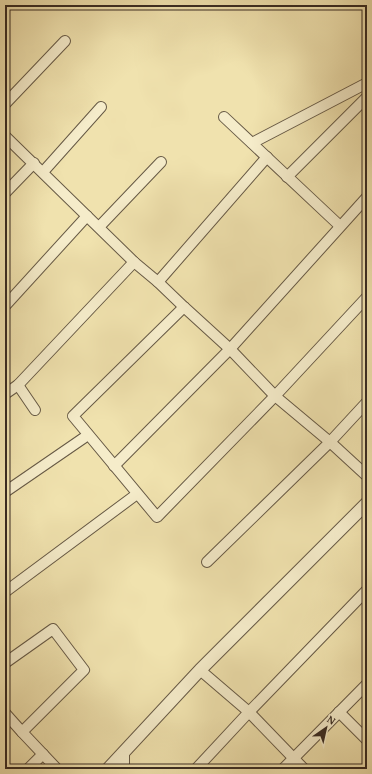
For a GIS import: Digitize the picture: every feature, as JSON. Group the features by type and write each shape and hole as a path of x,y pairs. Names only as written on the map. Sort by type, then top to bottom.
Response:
{"street":[{"path":"5,104 65,41"},
{"path":"252,143 367,83"},
{"path":"287,177 367,97"},
{"path":"43,172 101,107"},
{"path":"224,117 340,226"},
{"path":"5,136 134,262 158,282 230,349 275,396 330,442 367,476"},
{"path":"158,282 267,157"},
{"path":"99,227 161,162"},
{"path":"5,193 34,163"},
{"path":"114,466 262,315 367,197"},
{"path":"5,306 87,216"},
{"path":"5,394 18,385 134,262"},
{"path":"184,307 73,416 157,517 275,396 367,297"},
{"path":"18,385 35,410"},
{"path":"207,562 330,442 367,402"},
{"path":"5,492 88,435"},
{"path":"5,592 137,494"},
{"path":"108,769 200,670 367,503"},
{"path":"196,769 367,590"},
{"path":"5,663 53,629 84,670 22,732"},
{"path":"200,670 249,712 304,769"},
{"path":"283,769 366,686"},
{"path":"339,712 367,740"},
{"path":"5,713 57,769"},
{"path":"124,752 124,769"},
{"path":"28,769 43,754"}]}
